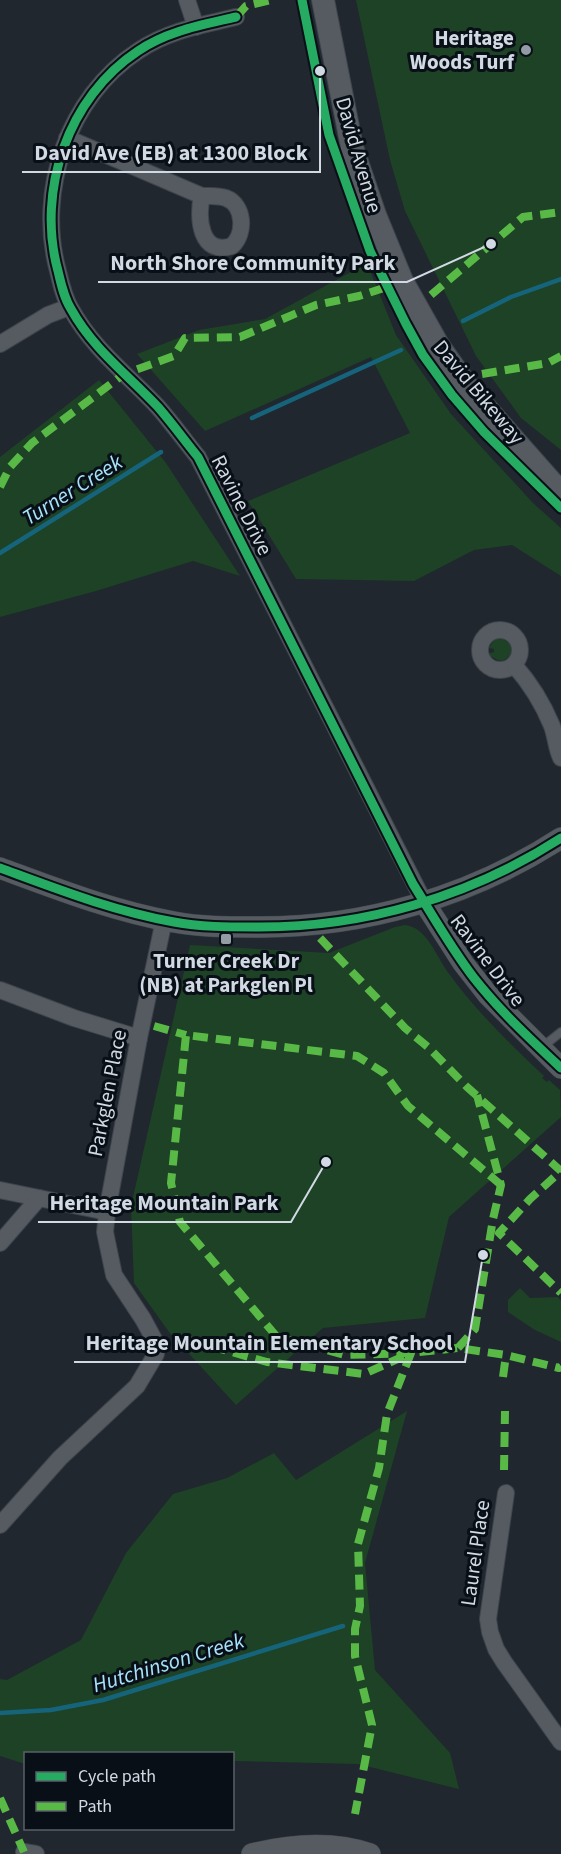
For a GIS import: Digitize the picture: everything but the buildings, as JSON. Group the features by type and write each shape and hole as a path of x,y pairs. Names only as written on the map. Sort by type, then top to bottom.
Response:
{"main road":[{"name":"David Avenue","path":"323,0 352,147 375,215 402,281 452,366 490,414 561,493"},
{"name":"David Avenue","path":"521,447 561,478"}],"street":[{"path":"187,0 196,27"},
{"name":"Ravine Drive","path":"236,16 159,38 123,62 93,93 80,112 55,173 50,222 55,260 69,307 90,338 159,408 198,457 424,902 475,979 508,1017 561,1068"},
{"path":"68,138 202,196"},
{"path":"0,344 48,315 69,307"},
{"path":"514,665 543,707 553,729 561,758"},
{"path":"0,868 78,897 164,920 230,927 308,926 363,918 456,891 498,873 561,838"},
{"name":"Parkglen Place","path":"0,1525 60,1458 137,1386 156,1354 156,1343 114,1275 105,1232 139,1038 164,920"},
{"path":"0,990 74,1018 139,1038"},
{"path":"0,1190 107,1212"},
{"path":"0,1243 39,1198"},
{"name":"Laurel Place","path":"506,1493 490,1598 488,1619 490,1632 504,1662 561,1742"},
{"path":"252,1854 273,1849 310,1846 342,1848 370,1854"}],"lane":[{"path":"540,1048 561,1032"}],"green space":[{"path":"356,0 561,0 561,450 521,418 476,356 405,211 390,160"},
{"path":"367,263 396,335 451,414 533,503 561,528 561,576 512,545 474,550 414,581 296,579 248,501 410,433 371,357 205,431 137,354 199,330 265,319"},
{"path":"99,380 166,463 240,576 193,561 0,617 0,457"},
{"path":"502,638 510,644 511,653 500,661 490,656 494,649 489,648 495,639"},
{"path":"405,925 425,936 447,971 481,1013 544,1076 542,1078 547,1082 549,1080 560,1090 561,1117 449,1217 425,1318 323,1328 236,1405 169,1332 134,1283 131,1206 190,945 329,953"},
{"path":"520,1288 530,1298 558,1297 561,1301 561,1342 535,1330 508,1312 508,1300"},
{"path":"407,1411 365,1563 375,1670 450,1753 459,1789 358,1764 234,1761 234,1752 24,1752 24,1764 0,1756 0,1679 7,1680 81,1640 126,1553 173,1494 227,1478 274,1453 296,1480"}],"waterway":[{"name":"Turner Creek","path":"463,321 511,297 561,279"},
{"name":"Turner Creek","path":"252,418 401,350"},
{"name":"Turner Creek","path":"0,553 161,452"},
{"name":"Hutchinson Creek","path":"0,1713 51,1710 103,1700 343,1626"}],"marked path":[{"path":"236,17 246,6 271,0"},
{"path":"431,295 523,217 561,212"},
{"path":"0,487 10,467 32,443 124,374 174,356 185,338 240,337 316,305 359,296 387,287"},
{"path":"482,374 548,363 561,356"},
{"path":"320,938 405,1028 561,1171 530,1199 499,1233 561,1293"},
{"path":"154,1026 186,1035"},
{"path":"501,1185 408,1106 384,1073 357,1056 186,1035 171,1183 180,1222 277,1337 345,1355 411,1353 458,1348 506,1355 559,1368 561,1366"},
{"path":"458,1348 475,1329 493,1219 501,1185 477,1095"},
{"path":"189,1340 267,1362 364,1374 411,1353 387,1414 379,1468 358,1544 360,1606 355,1629 355,1656 372,1725 355,1814"},
{"path":"503,1377 506,1355"},
{"path":"504,1470 505,1411"},
{"path":"0,1798 24,1852"}],"cycle path":[{"name":"David Bikeway","path":"302,0 329,135 370,251 406,324 423,355 452,395 484,432 561,508"},
{"path":"236,17 161,38 138,51 114,70 93,94 76,120 55,178 51,209 52,240 63,291 71,309 90,337 158,407 198,457 413,884 450,944 494,1002 561,1068"},
{"path":"0,868 107,906 174,922 224,927 295,926 336,922 414,905 490,877 561,838"}],"place":[{"name":"Heritage Woods Turf","path":"526,50"},
{"name":"David Ave (EB) at 1300 Block","path":"320,71"},
{"name":"North Shore Community Park","path":"491,244"},
{"name":"Turner Creek Dr (NB) at Parkglen Pl","path":"226,939"},
{"name":"Heritage Mountain Park","path":"326,1162"},
{"name":"Heritage Mountain Elementary School","path":"483,1255"}]}
